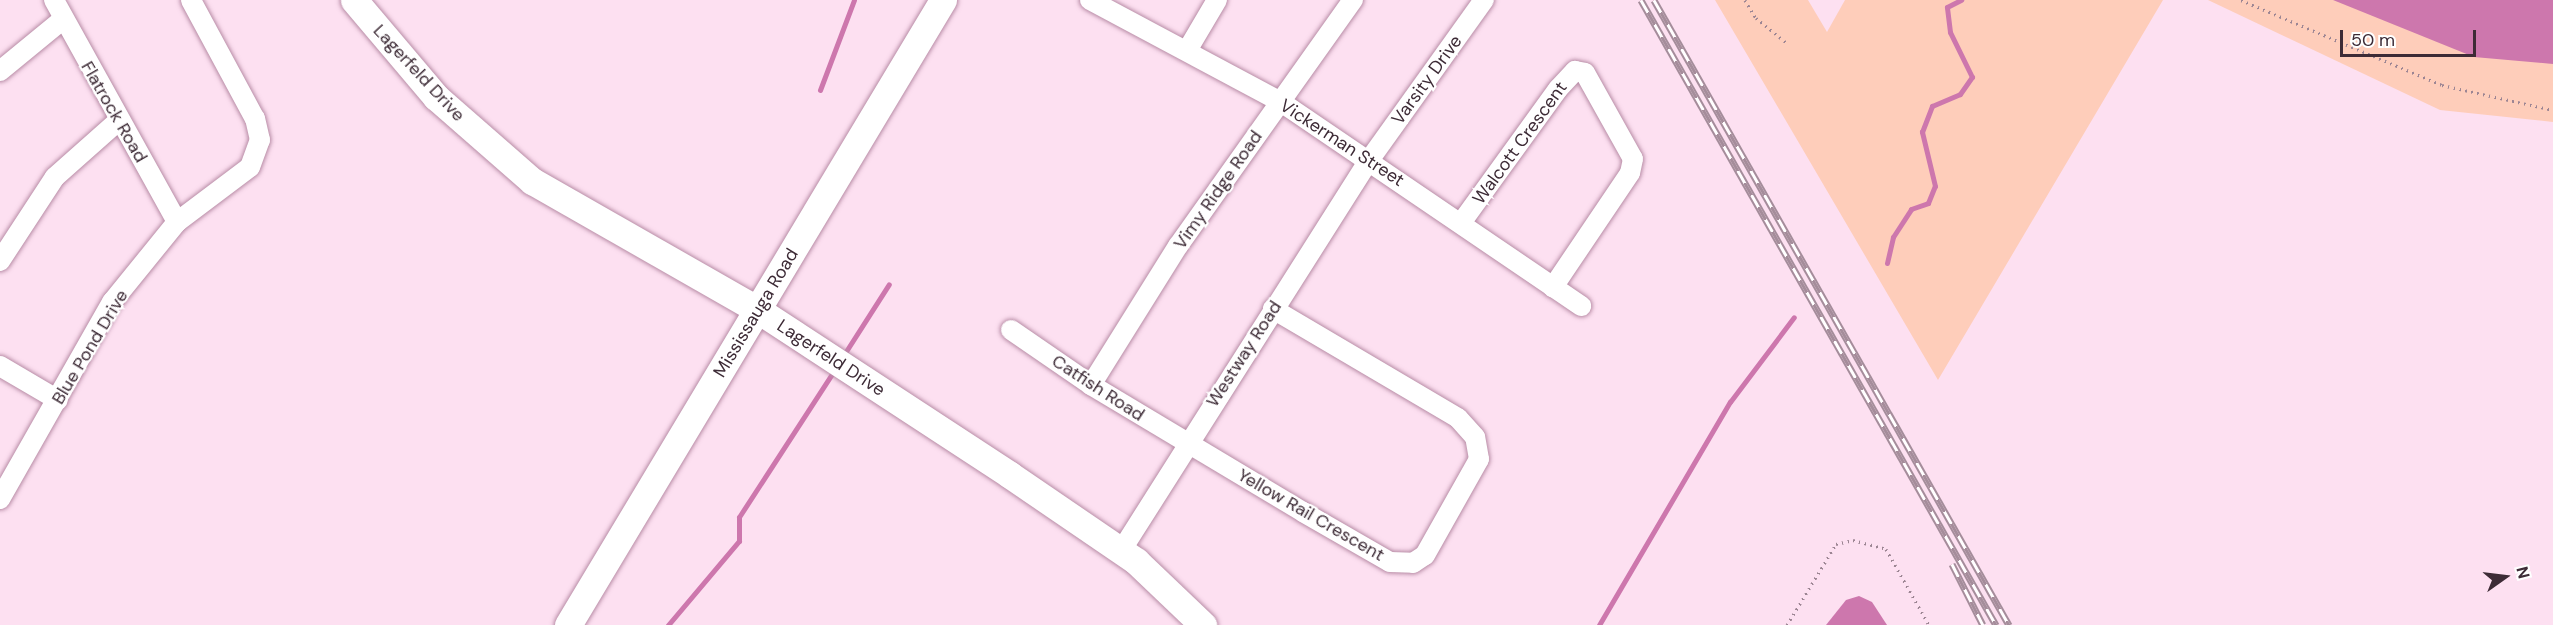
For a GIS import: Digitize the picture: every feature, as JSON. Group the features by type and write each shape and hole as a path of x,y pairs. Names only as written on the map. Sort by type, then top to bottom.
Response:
{"street":[{"name":"Flatrock Road","path":"54,0 62,20 177,222"},
{"name":"Blue Pond Drive","path":"0,499 112,302 177,222 250,167 260,140 255,119 192,0"},
{"name":"Lagerfeld Drive","path":"354,0 436,97 532,182 758,310 1121,551 1203,625"},
{"name":"Mississauga Road","path":"568,625 943,0"},
{"name":"Vickerman Street","path":"1090,0 1159,39 1188,48 1281,102 1370,159 1581,306"},
{"path":"1188,48 1217,0"},
{"name":"Vimy Ridge Road","path":"1091,385 1178,246 1353,0"},
{"name":"Varsity Drive","path":"1370,159 1484,0"},
{"path":"0,71 62,20"},
{"name":"Walcott Crescent","path":"1461,223 1558,89 1575,71 1585,74 1633,159 1630,172 1553,287"},
{"path":"0,261 55,177 118,120"},
{"name":"Westway Road","path":"1121,551 1187,443 1370,159"},
{"name":"Yellow Rail Crescent","path":"1187,443 1390,561 1404,565 1425,555 1479,459 1475,437 1458,418 1273,309"},
{"name":"Catfish Road","path":"1011,330 1091,385 1187,443"},
{"path":"0,366 58,400"}],"path":[{"path":"1745,0 1756,18 1787,43"},
{"path":"2241,0 2442,85 2553,110"},
{"path":"1787,625 1836,544 1853,540 1887,549 1929,625"}],"shaded area":[{"path":"1715,0 1808,0 1827,32 1845,0 2163,0 1938,380"},
{"path":"2208,0 2553,0 2553,122 2440,110"},
{"path":"2333,0 2553,0 2553,64 2474,57"},
{"path":"1859,596 1872,602 1887,625 1826,625 1846,600"}],"waterway":[{"path":"820,90 854,0"},
{"path":"1887,263 1893,237 1911,209 1928,203 1935,186 1922,132 1932,106 1960,94 1972,77 1950,32 1947,7 1961,0"},
{"path":"843,356 889,284"},
{"path":"1599,625 1730,402 1794,317"},
{"path":"668,625 739,541 739,517 835,369"}],"railway":[{"path":"1641,0 1996,625"},
{"path":"1654,0 2009,625"},
{"path":"1952,564 1983,625"}]}
